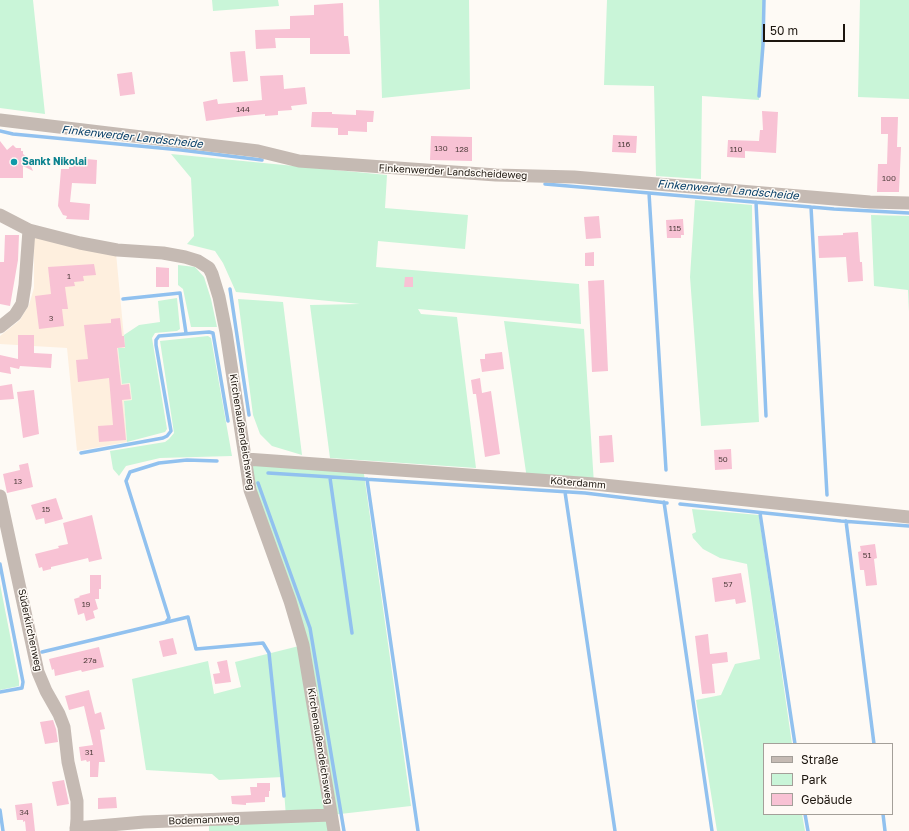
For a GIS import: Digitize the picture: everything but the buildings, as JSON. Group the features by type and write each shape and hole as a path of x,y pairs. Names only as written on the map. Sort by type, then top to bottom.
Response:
{"street":[{"name":"Finkenwerder Landscheideweg","path":"0,120 258,151 299,161 496,175 574,177 870,202 909,203"},
{"name":"Kirchenaußendeichsweg","path":"0,215 29,230 101,248 185,257 198,261 209,268 219,297 226,332 250,490 290,601 303,644 334,831"},
{"path":"0,326 15,316 22,304 29,230"},
{"name":"Köterdamm","path":"246,459 594,484 909,516"},
{"name":"Süderkirchenweg","path":"0,496 38,672 46,691 60,714 64,727 68,762 77,801 76,830"},
{"name":"Bodemannweg","path":"76,830 121,824 331,815"}],"shaded area":[{"path":"34,235 116,253 125,348 118,348 122,384 130,383 132,400 124,401 127,442 77,451 67,348 0,344 0,336 20,320 29,305 34,288"}],"green space":[{"path":"0,0 33,0 45,114 0,108"},
{"path":"212,0 278,0 279,6 213,11"},
{"path":"379,0 469,0 470,89 382,98"},
{"path":"607,0 764,0 763,45 759,100 702,96 701,179 656,176 654,86 604,85"},
{"path":"860,0 909,0 909,99 858,97"},
{"path":"171,154 387,175 385,208 468,215 465,249 378,241 376,267 579,284 581,324 418,309 421,314 457,317 476,468 330,458 310,305 360,304 236,292 223,263 215,251 187,244 194,236 191,178"},
{"path":"695,200 752,205 753,292 759,422 701,426 690,277"},
{"path":"871,215 909,216 909,312 908,290 874,286"},
{"path":"178,265 195,267 204,277 211,299 217,327 191,327 183,289 178,285"},
{"path":"177,298 180,329 177,331 155,333 152,338 167,429 165,432 127,442 124,401 132,400 130,383 122,384 118,348 125,348 124,335 139,325 160,322 158,301"},
{"path":"238,299 283,302 302,455 272,446 260,434 253,415"},
{"path":"504,321 584,329 594,484 527,479"},
{"path":"208,336 211,338 232,456 160,458 126,466 119,476 113,469 110,451 165,442 174,433 160,341"},
{"path":"246,459 363,467 411,806 331,815 334,831 209,831 209,820 286,817 283,777 219,780 212,774 146,770 132,679 208,661 214,694 241,687 235,662 303,645"},
{"path":"692,509 759,515 792,743 763,743 763,815 802,815 805,831 717,831 696,700 721,695 735,664 760,659 747,564 720,558 703,549 693,538 692,534 696,532"},
{"path":"0,584 19,686 0,690"}],"waterway":[{"path":"759,96 763,45 764,0"},
{"name":"Finkenwerder Landscheide","path":"0,131 13,134 181,150 262,160"},
{"name":"Finkenwerder Landscheide","path":"545,184 834,209 909,213"},
{"path":"649,193 666,470"},
{"path":"756,202 766,416"},
{"path":"811,207 827,495"},
{"path":"230,289 249,415"},
{"path":"123,299 180,293 186,333"},
{"path":"81,453 163,438 171,431 156,345 156,340 159,336 209,332 213,333 228,421"},
{"path":"166,622 169,618 126,481 130,472 159,463 187,460 217,461"},
{"path":"268,473 585,493 667,503"},
{"path":"330,478 352,633"},
{"path":"367,479 418,831"},
{"path":"258,483 310,628 344,831"},
{"path":"565,492 615,831"},
{"path":"664,502 712,831"},
{"path":"680,504 841,521 909,526"},
{"path":"760,513 795,743"},
{"path":"846,521 874,743"},
{"path":"0,564 23,682 22,688 0,692"},
{"path":"42,652 188,617 196,649 263,643 269,653 284,796"},
{"path":"0,810 3,831"},
{"path":"805,815 808,831"},
{"path":"883,815 885,831"}],"place":[{"name":"Sankt Nikolai","path":"14,162"}]}
